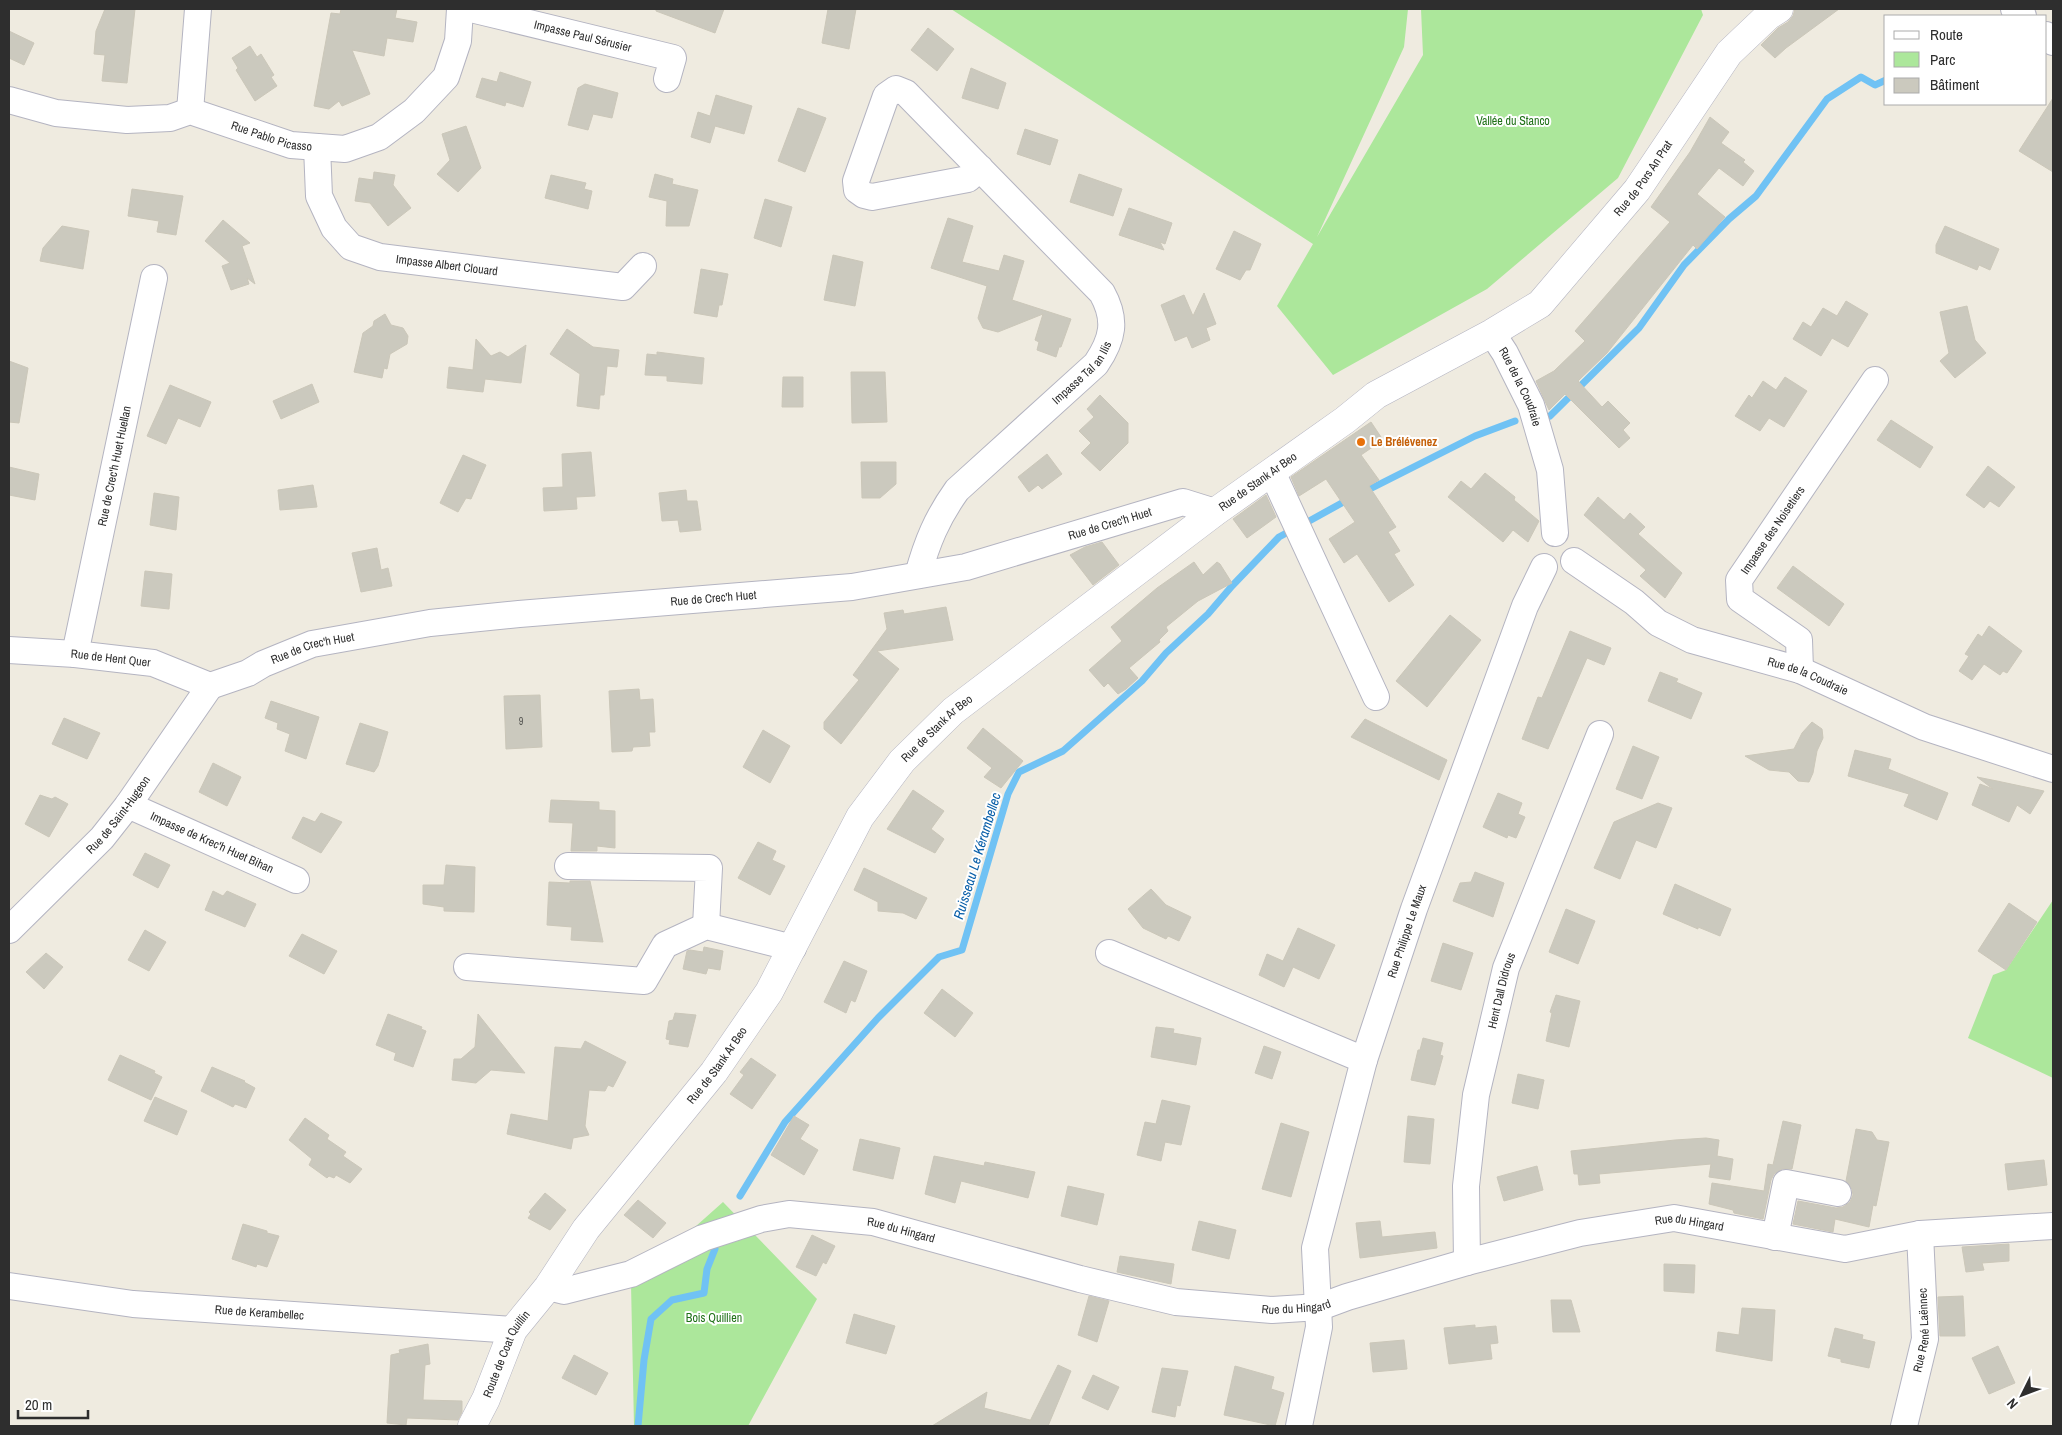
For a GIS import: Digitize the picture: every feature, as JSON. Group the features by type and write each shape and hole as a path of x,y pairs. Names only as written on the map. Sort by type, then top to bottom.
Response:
{"street":[{"path":"9,100 56,113 128,120 170,118 190,111 198,9"},
{"name":"Rue Pablo Picasso","path":"190,111 291,145 345,149 379,137 414,111 446,77 458,41 460,9"},
{"name":"Impasse Paul Sérusier","path":"471,9 673,58 667,79"},
{"name":"Rue de Pors An Prat","path":"1492,333 1540,304 1637,190 1729,53 1779,9"},
{"name":"Impasse Tal an Ilis","path":"918,575 928,540 941,512 957,490 1096,364 1105,351 1111,334 1112,321 1109,306 1102,293 980,168 906,93 896,89 886,96 856,181 857,190 864,195 872,197 968,179 980,168"},
{"name":"Impasse Albert Clouard","path":"317,147 320,196 334,228 351,247 380,257 623,287 643,266"},
{"name":"Rue de Crec'h Huet Huellan","path":"74,654 154,278"},
{"name":"Rue de Stank Ar Beo","path":"548,1287 586,1229 714,1072 769,992 860,817 902,761 953,711 1215,512 1376,396 1492,333"},
{"name":"Rue de la Coudraie","path":"1492,333 1505,353 1531,405 1550,470 1555,533"},
{"name":"Impasse des Noisetiers","path":"1800,670 1799,640 1740,599 1739,580 1875,380"},
{"path":"1272,472 1376,697"},
{"name":"Rue de Crec'h Huet","path":"210,686 248,673 263,664 312,644 430,624 529,613 852,587 966,567 1183,502 1215,512"},
{"path":"1555,533 1568,536 1575,548 1574,561 1567,569 1555,572 1544,568 1538,558 1538,547 1544,537 1555,533"},
{"name":"Rue de la Coudraie","path":"1574,561 1634,602 1658,623 1692,640 1800,670 1924,727 2053,768"},
{"name":"Rue Philippe Le Maux","path":"1299,1426 1319,1327 1320,1307 1316,1287 1315,1248 1364,1060 1417,900 1525,606 1544,568"},
{"name":"Rue de Hent Quer","path":"9,650 74,654 153,663 210,686"},
{"name":"Rue de Saint-Hugeon","path":"9,930 102,838 128,805 210,686"},
{"name":"Hent Dall Didrous","path":"1467,1262 1466,1186 1476,1095 1506,968 1600,734"},
{"name":"Impasse de Krec'h Huet Bihan","path":"128,805 296,880"},
{"path":"568,866 709,868 706,926"},
{"path":"467,967 644,982 665,945 706,926 793,948"},
{"path":"1109,952 1364,1060"},
{"path":"1775,1237 1786,1184 1838,1193"},
{"name":"Rue du Hingard","path":"548,1287 564,1291 631,1274 703,1238 761,1219 788,1214 873,1222 1176,1302 1272,1310 1320,1307 1347,1297 1467,1262 1580,1233 1674,1218 1845,1250 1920,1234 2053,1226"},
{"name":"Rue René Laënnec","path":"1904,1426 1925,1339 1920,1234"},
{"name":"Rue de Kerambellec","path":"9,1286 133,1304 513,1330"},
{"name":"Route de Coat Quillin","path":"472,1426 486,1399 513,1330 548,1287"}],"green space":[{"name":"Vallée du Stanco","path":"951,9 1408,9 1404,47 1317,237 1423,55 1421,9 1701,9 1703,15 1618,178 1487,289 1333,375 1277,306 1313,244"},
{"path":"2053,900 2053,1078 1968,1038 1993,975 2006,970"},
{"name":"Bois Quillien","path":"723,1202 817,1299 748,1426 634,1426 631,1284"}],"building":[{"path":"105,9 135,9 127,83 102,81 105,55 94,54 96,31"},
{"path":"341,9 397,9 395,18 417,22 413,42 387,38 384,56 352,50 370,94 342,106 339,101 329,109 314,106 331,13 340,14"},
{"path":"656,9 724,9 715,33 656,11"},
{"path":"828,9 856,9 849,49 822,43"},
{"path":"1795,9 1839,9 1775,58 1761,45 1778,28 1788,22 1793,16"},
{"path":"928,28 954,49 937,71 911,50"},
{"path":"9,31 34,43 24,65 9,58"},
{"path":"250,46 257,57 261,54 274,75 271,77 277,86 255,101 236,70 238,68 232,58"},
{"path":"971,68 1006,83 998,109 962,98"},
{"path":"500,72 531,82 523,107 506,102 505,106 476,97 482,78 497,82"},
{"path":"585,84 618,93 612,118 593,114 588,130 568,125 578,88"},
{"path":"716,95 752,106 744,134 715,126 710,143 691,137 698,112 710,116"},
{"path":"2053,98 2053,172 2019,151"},
{"path":"798,108 826,118 805,172 778,161"},
{"path":"1710,117 1729,132 1721,143 1745,160 1743,162 1754,171 1743,186 1719,168 1697,194 1725,217 1697,249 1693,245 1607,353 1578,381 1602,407 1608,401 1630,423 1623,430 1630,438 1619,448 1565,394 1549,410 1536,381 1554,371 1585,341 1575,331 1670,222 1651,207 1690,152"},
{"path":"466,126 481,168 458,192 437,174 450,160 442,134"},
{"path":"1025,129 1058,140 1050,165 1017,154"},
{"path":"374,172 395,175 393,185 411,208 388,226 370,203 355,201 359,178 373,180"},
{"path":"655,174 673,179 672,184 698,190 689,226 666,226 667,201 649,197"},
{"path":"1079,174 1122,189 1113,216 1070,202"},
{"path":"551,175 586,183 584,189 592,191 588,209 545,198"},
{"path":"132,189 183,196 176,235 157,232 159,221 128,216"},
{"path":"765,199 792,207 781,247 754,238"},
{"path":"1129,208 1172,223 1165,244 1160,242 1164,250 1119,235"},
{"path":"948,218 973,226 962,262 999,271 1004,255 1024,261 1012,300 1071,319 1056,357 1037,350 1039,342 1035,340 1043,314 998,332 983,328 978,318 987,286 931,268"},
{"path":"223,220 250,243 242,246 255,284 247,278 249,284 231,290 222,266 230,263 205,241"},
{"path":"62,226 89,231 83,269 40,261 43,248"},
{"path":"1945,226 1999,249 1990,270 1979,265 1977,270 1936,253 1936,245"},
{"path":"1234,231 1261,244 1250,270 1246,270 1240,280 1216,269"},
{"path":"833,255 863,262 855,306 824,300"},
{"path":"701,269 728,274 722,305 719,305 717,317 694,313"},
{"path":"1204,293 1216,324 1206,328 1210,340 1192,348 1187,336 1175,341 1161,305 1184,295 1193,316"},
{"path":"1846,301 1868,314 1848,347 1832,338 1821,356 1793,339 1803,322 1811,327 1823,308 1837,316"},
{"path":"1967,306 1975,340 1986,353 1955,378 1940,361 1949,353 1940,312"},
{"path":"385,314 391,325 403,328 408,336 407,344 390,354 387,369 384,368 382,378 354,372 363,333 373,326 374,321"},
{"path":"567,329 593,347 619,350 617,367 607,366 604,395 600,395 599,409 577,406 580,374 550,354"},
{"path":"476,339 491,356 500,352 508,357 526,345 521,383 485,379 483,392 447,388 449,367 473,370"},
{"path":"657,352 704,358 702,384 667,381 667,376 645,375 647,354 657,355"},
{"path":"9,361 28,368 19,423 9,422"},
{"path":"851,372 885,372 887,422 852,423"},
{"path":"783,377 803,377 803,407 782,407"},
{"path":"1785,377 1807,391 1784,427 1769,418 1760,431 1735,416 1749,395 1752,398 1763,381 1776,390"},
{"path":"312,384 319,402 281,419 273,401"},
{"path":"170,385 211,402 200,427 178,418 166,444 147,436"},
{"path":"1100,395 1128,423 1128,443 1100,471 1081,453 1091,443 1079,431 1094,417 1087,409"},
{"path":"1891,420 1933,447 1920,468 1877,440"},
{"path":"1371,422 1383,440 1361,455 1379,480 1369,486 1396,527 1388,532 1400,551 1394,554 1414,585 1389,602 1357,554 1344,563 1329,539 1355,522 1326,479 1299,496 1291,477"},
{"path":"591,452 595,496 576,497 577,509 544,511 543,488 563,487 562,454"},
{"path":"1047,454 1062,474 1042,489 1038,485 1029,492 1018,477"},
{"path":"463,455 486,465 471,499 466,498 458,512 440,503"},
{"path":"861,462 896,462 896,484 880,498 862,498"},
{"path":"1988,466 2015,487 1999,507 1990,501 1984,508 1966,495"},
{"path":"9,467 39,474 35,500 9,495"},
{"path":"1485,473 1515,497 1514,500 1539,521 1528,542 1513,530 1503,542 1448,497 1461,481 1471,489"},
{"path":"313,485 317,507 280,510 278,490"},
{"path":"686,490 687,501 697,501 701,530 680,532 678,520 662,521 659,493"},
{"path":"154,493 179,497 176,530 150,525"},
{"path":"1266,495 1276,517 1247,538 1233,519"},
{"path":"1598,497 1624,520 1630,513 1645,527 1638,534 1682,573 1665,598 1640,576 1646,570 1584,515"},
{"path":"1102,542 1119,565 1093,585 1070,555 1085,547"},
{"path":"377,548 381,570 388,568 392,586 361,592 352,553"},
{"path":"1194,562 1203,575 1217,562 1232,583 1198,601 1166,627 1168,631 1159,640 1160,642 1129,668 1138,678 1126,689 1118,694 1108,683 1104,687 1089,670 1122,641 1111,627 1157,588"},
{"path":"1793,566 1844,604 1829,626 1777,588"},
{"path":"145,571 172,574 169,609 141,606"},
{"path":"946,607 953,640 877,651 899,669 841,744 824,729 824,722 859,680 853,675 887,629 884,613 903,610 904,614"},
{"path":"1450,615 1481,640 1427,707 1396,681"},
{"path":"1989,626 2022,651 2007,673 2003,671 2000,675 1984,664 1972,680 1959,671 1969,656 1965,654 1978,634 1982,637"},
{"path":"1570,631 1611,648 1604,665 1587,658 1548,749 1522,739 1538,697 1542,698"},
{"path":"1660,672 1678,679 1676,682 1702,693 1691,719 1648,701"},
{"path":"639,689 640,700 653,699 655,732 649,732 650,746 633,747 632,751 612,752 609,691"},
{"path":"540,695 542,747 506,749 504,696"},
{"path":"271,701 319,717 306,759 285,751 290,734 277,729 278,723 265,718"},
{"path":"64,718 100,733 87,759 52,744"},
{"path":"1365,719 1447,760 1439,780 1351,737"},
{"path":"1812,722 1822,729 1823,738 1817,751 1813,773 1809,782 1798,781 1789,772 1769,770 1745,756 1794,749 1802,733"},
{"path":"360,723 388,732 378,766 374,772 346,764"},
{"path":"983,728 1023,761 1001,788 984,777 992,768 967,748"},
{"path":"763,730 790,746 770,783 743,767"},
{"path":"1633,746 1659,757 1642,799 1616,789"},
{"path":"1855,750 1891,759 1888,769 1948,793 1937,820 1904,806 1909,794 1848,776"},
{"path":"213,763 241,777 227,806 199,792"},
{"path":"1977,777 2044,791 2030,814 2017,805 2009,822 1972,805 1980,784 1993,789"},
{"path":"913,790 944,811 931,829 944,839 935,853 887,829"},
{"path":"1498,793 1522,803 1518,814 1525,817 1516,838 1508,835 1507,838 1483,827"},
{"path":"40,795 52,799 55,797 68,804 49,837 25,824"},
{"path":"551,800 599,802 599,810 615,811 615,848 597,846 597,851 571,851 573,823 549,822"},
{"path":"1658,803 1672,808 1656,848 1636,840 1620,879 1594,868 1614,822"},
{"path":"321,813 342,822 321,853 292,838 303,817 315,822"},
{"path":"758,842 776,851 772,860 785,866 770,895 738,878"},
{"path":"145,853 170,865 158,888 133,875"},
{"path":"446,865 475,867 474,912 444,911 444,907 423,904 423,885 444,885"},
{"path":"864,868 927,898 916,919 903,913 878,911 878,902 854,890"},
{"path":"1475,872 1504,883 1493,917 1453,901 1460,883 1471,882"},
{"path":"570,881 590,881 603,942 571,940 572,927 547,925 549,882 570,883"},
{"path":"1675,884 1731,909 1720,936 1663,914"},
{"path":"1151,889 1166,905 1191,917 1179,941 1168,936 1166,939 1143,928 1128,909"},
{"path":"213,891 223,896 227,891 256,904 245,927 205,910"},
{"path":"2009,903 2037,922 2006,970 1978,951"},
{"path":"1566,909 1595,921 1578,964 1549,952"},
{"path":"1298,928 1335,945 1319,979 1293,967 1284,987 1259,975 1267,954 1283,961"},
{"path":"145,930 166,942 149,971 128,960"},
{"path":"302,934 337,951 324,974 289,956"},
{"path":"1443,943 1473,953 1461,990 1431,981"},
{"path":"704,947 723,951 720,970 708,968 706,974 683,969 687,951 703,952"},
{"path":"46,953 63,967 44,989 26,972"},
{"path":"844,961 867,971 855,1002 851,1000 846,1013 824,1002"},
{"path":"942,989 973,1013 955,1037 924,1013"},
{"path":"1556,995 1580,1001 1569,1047 1546,1041 1552,1013 1550,1012"},
{"path":"675,1013 696,1015 688,1047 669,1044 670,1040 666,1039 669,1021 673,1020"},
{"path":"388,1014 422,1027 421,1029 426,1031 413,1067 394,1060 396,1053 376,1045"},
{"path":"478,1014 525,1073 491,1070 476,1083 452,1080 454,1059 461,1059 475,1047"},
{"path":"1156,1027 1174,1029 1173,1033 1201,1038 1196,1065 1151,1057"},
{"path":"1423,1038 1443,1043 1440,1055 1443,1056 1435,1085 1411,1080 1418,1050 1420,1050"},
{"path":"585,1041 626,1062 613,1087 608,1085 605,1091 589,1090 585,1126 589,1135 573,1138 571,1149 507,1134 511,1114 548,1121 555,1047 581,1049"},
{"path":"1264,1046 1281,1052 1272,1079 1255,1073"},
{"path":"120,1055 155,1071 154,1073 162,1077 151,1100 108,1080"},
{"path":"751,1058 776,1075 752,1109 730,1094 744,1075 740,1072"},
{"path":"212,1067 245,1081 255,1088 246,1108 235,1104 233,1107 201,1091"},
{"path":"1518,1074 1544,1080 1538,1109 1512,1103"},
{"path":"155,1097 187,1111 177,1135 144,1121"},
{"path":"1162,1100 1190,1106 1181,1145 1165,1142 1161,1161 1137,1155 1145,1122 1156,1124"},
{"path":"794,1116 809,1125 800,1139 818,1150 804,1175 771,1155"},
{"path":"1408,1116 1434,1119 1430,1164 1404,1162"},
{"path":"305,1118 329,1135 327,1139 346,1152 343,1156 362,1169 350,1183 336,1175 334,1178 329,1176 327,1178 309,1165 312,1159 289,1140"},
{"path":"1783,1121 1801,1125 1792,1169 1782,1169 1774,1174 1763,1219 1734,1213 1733,1210 1709,1204 1712,1183 1764,1191 1768,1164 1773,1165"},
{"path":"1281,1123 1309,1132 1291,1197 1262,1189"},
{"path":"1856,1129 1872,1132 1877,1140 1889,1142 1876,1206 1873,1205 1869,1227 1835,1219 1833,1232 1793,1224 1798,1201 1836,1208 1843,1207 1850,1202 1853,1195 1852,1189 1846,1181"},
{"path":"1706,1138 1719,1140 1717,1156 1733,1159 1730,1180 1709,1177 1711,1164 1599,1174 1600,1183 1579,1185 1578,1174 1574,1174 1571,1151"},
{"path":"860,1139 900,1148 893,1179 853,1170"},
{"path":"934,1156 984,1166 985,1162 1035,1172 1028,1198 961,1181 955,1203 925,1194"},
{"path":"2044,1160 2047,1185 2008,1190 2005,1164"},
{"path":"1537,1166 1543,1190 1504,1201 1497,1177"},
{"path":"1068,1186 1104,1194 1097,1225 1061,1216"},
{"path":"545,1193 566,1210 550,1230 528,1218 531,1214 529,1212"},
{"path":"638,1200 666,1223 653,1238 624,1215"},
{"path":"1199,1221 1236,1230 1229,1259 1192,1250"},
{"path":"1380,1221 1382,1237 1435,1232 1437,1248 1360,1258 1356,1223"},
{"path":"243,1224 279,1236 267,1267 257,1264 256,1267 232,1259"},
{"path":"812,1235 835,1246 826,1264 823,1262 816,1276 796,1267"},
{"path":"2009,1244 2009,1261 1982,1263 1984,1270 1966,1272 1962,1247"},
{"path":"1120,1256 1174,1264 1171,1284 1117,1272"},
{"path":"1664,1264 1695,1265 1694,1293 1664,1291"},
{"path":"1089,1296 1109,1301 1097,1342 1078,1335"},
{"path":"1963,1296 1965,1336 1940,1336 1938,1297"},
{"path":"1551,1300 1571,1300 1580,1332 1553,1332"},
{"path":"1742,1308 1775,1310 1772,1361 1716,1351 1718,1332 1739,1335"},
{"path":"854,1314 895,1326 886,1354 846,1343"},
{"path":"1475,1325 1475,1328 1496,1326 1498,1343 1490,1344 1492,1359 1449,1364 1444,1328"},
{"path":"1835,1328 1863,1335 1862,1339 1875,1342 1869,1368 1841,1362 1841,1359 1828,1356"},
{"path":"1404,1340 1407,1369 1373,1372 1370,1343"},
{"path":"428,1344 430,1364 425,1365 423,1400 462,1401 462,1412 458,1420 407,1418 406,1425 387,1423 391,1355 400,1353 399,1350"},
{"path":"1998,1346 2015,1383 1989,1394 1972,1358"},
{"path":"574,1355 608,1373 596,1395 562,1378"},
{"path":"1058,1365 1071,1371 1048,1426 932,1426 987,1392 984,1408 1030,1421"},
{"path":"1235,1366 1274,1377 1271,1389 1284,1393 1275,1426 1224,1415"},
{"path":"1162,1368 1188,1371 1180,1406 1177,1405 1175,1417 1152,1412"},
{"path":"1093,1375 1119,1387 1108,1410 1082,1398"}],"waterway":[{"name":"Ruisseau Le Kérambellec","path":"1550,416 1639,328 1684,265 1729,219 1756,196 1827,99 1861,77 1875,85 1884,81"},
{"name":"Ruisseau Le Kérambellec","path":"1364,492 1475,436 1515,421"},
{"name":"Ruisseau Le Kérambellec","path":"1302,525 1349,499"},
{"name":"Ruisseau Le Kérambellec","path":"740,1196 785,1122 878,1018 939,957 962,950 1008,794 1019,772 1063,751 1142,681 1166,653 1208,614 1279,537 1292,530"},
{"name":"Ruisseau Le Kérambellec","path":"638,1426 644,1360 651,1319 672,1300 704,1293 707,1269 715,1249"}],"place":[{"name":"Le Brélévenez","path":"1361,442"}]}
